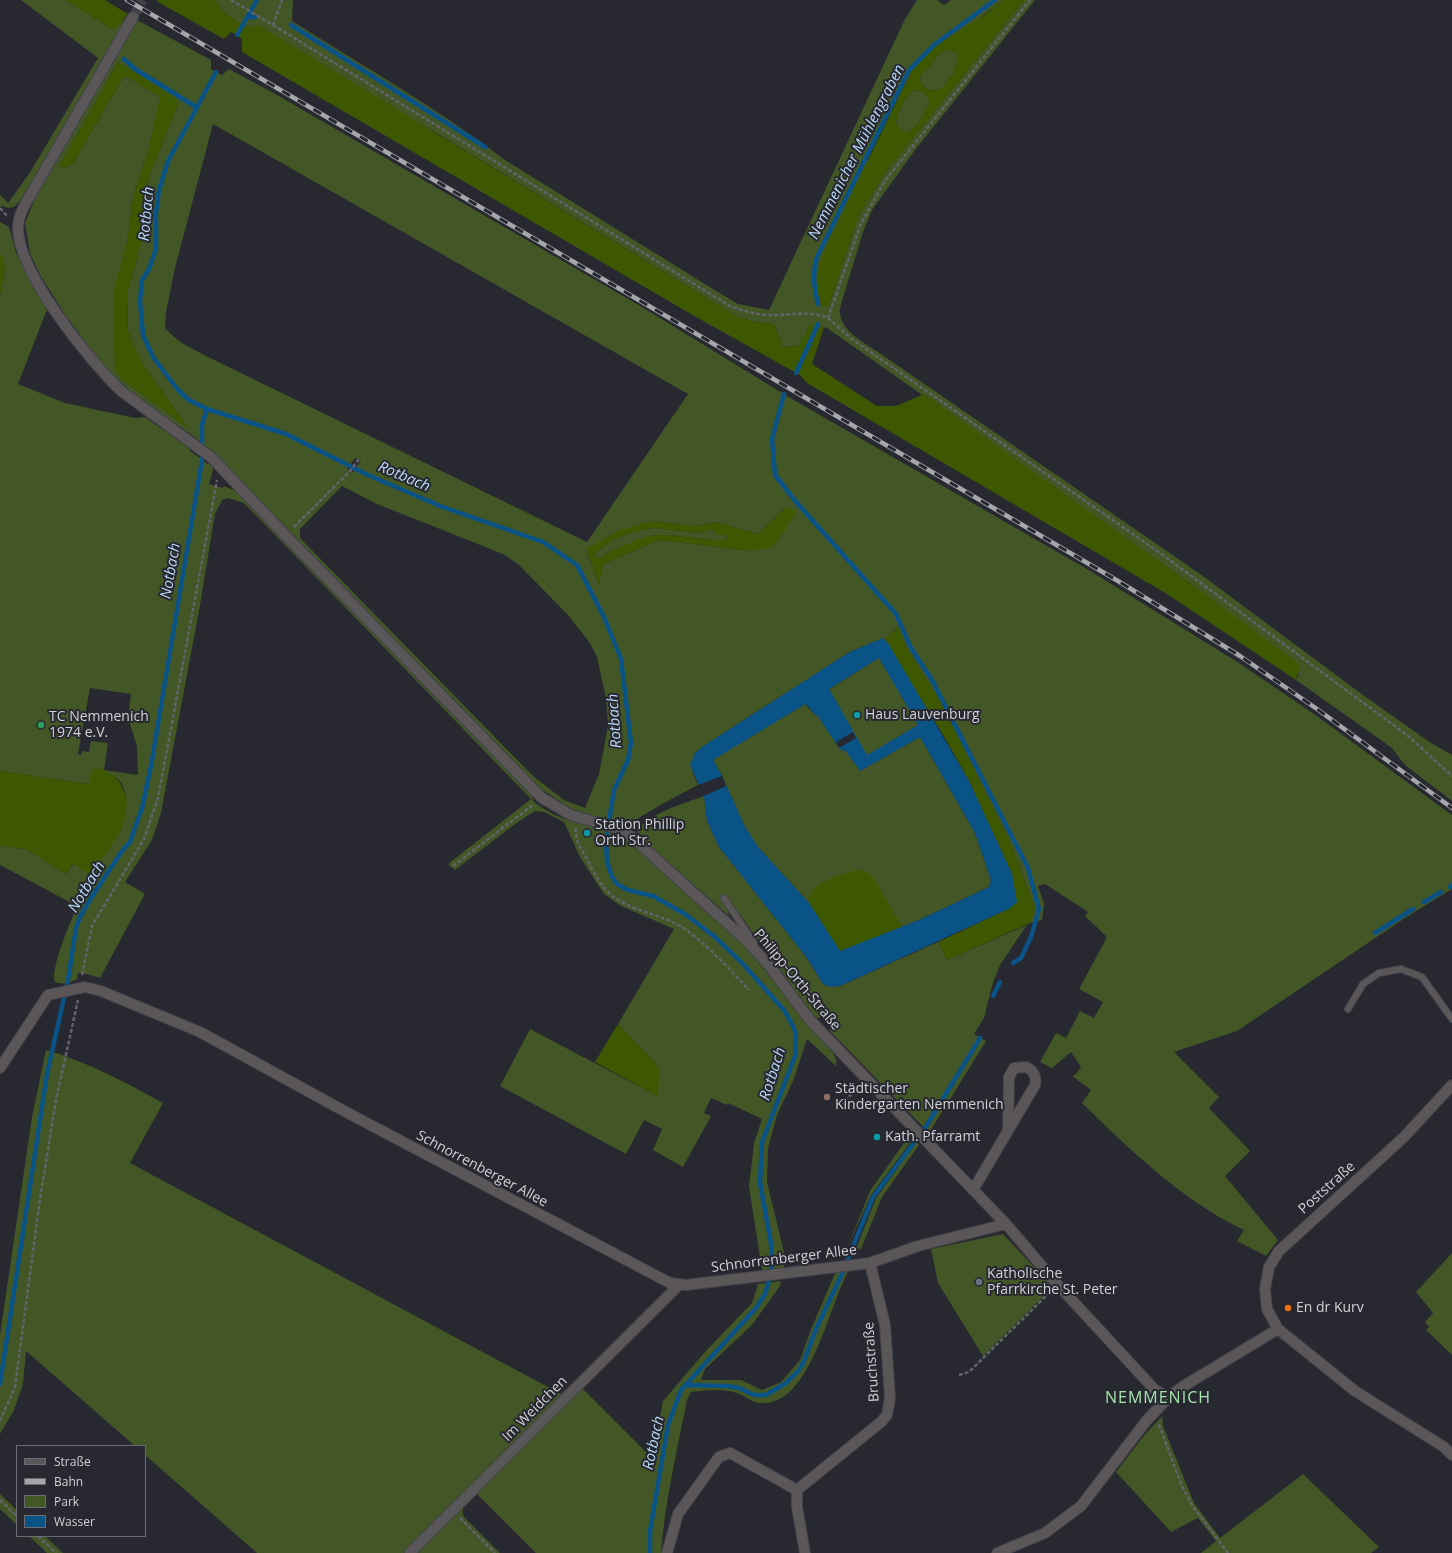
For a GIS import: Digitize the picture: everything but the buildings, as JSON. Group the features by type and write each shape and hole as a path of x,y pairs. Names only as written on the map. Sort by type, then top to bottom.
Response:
{"street":[{"path":"133,17 34,189 20,217 18,233 21,249 34,278 52,306 96,364 121,390 208,455 221,469"},
{"name":"Philipp-Orth-Straße","path":"221,469 542,798 561,811 580,818 618,828 627,833 752,945 810,1020 1006,1224 1058,1285 1150,1386 1169,1397"},
{"name":"Schnorrenberger Allee","path":"0,1068 45,998 59,992 71,990 89,988 102,991 200,1032 661,1280 679,1285 760,1277 851,1264 870,1263 918,1246 1006,1224"},
{"path":"973,1190 1008,1130 1035,1082 1034,1073 1026,1067 1014,1068 1009,1077 1008,1130"},
{"name":"Poststraße","path":"1278,1329 1269,1315 1264,1296 1267,1274 1276,1255 1404,1137 1452,1085"},
{"name":"Bruchstraße","path":"797,1490 881,1422 888,1410 890,1398 885,1325 870,1263"},
{"name":"Im Weidchen","path":"410,1553 679,1285"},
{"path":"997,1553 1045,1533 1081,1506 1147,1420 1169,1397 1182,1387 1278,1329 1355,1391 1444,1447 1452,1455"},
{"path":"666,1553 678,1514 719,1457 730,1454 797,1490 797,1507 805,1553"}],"lane":[{"path":"724,898 771,968"},
{"path":"1348,1009 1363,984 1379,973 1401,969 1422,977 1452,1019"}],"path":[{"path":"231,0 730,306 752,313 766,315 814,314 828,318 859,344 1156,550 1407,735 1452,776"},
{"path":"273,25 282,0"},
{"path":"828,318 860,226 884,182 1030,0"},
{"path":"0,208 2,211 0,214"},
{"path":"286,536 350,471 359,459"},
{"path":"82,973 92,926 144,840 158,798 215,486 221,469"},
{"path":"453,866 542,798"},
{"path":"580,818 576,832 578,843 597,878 608,892 624,903 684,928 700,941 749,990"},
{"path":"0,1421 15,1387 40,1199 56,1100 76,1011"},
{"path":"837,1110 858,1087"},
{"path":"959,1375 968,1372 986,1356 1058,1285"},
{"path":"1147,1420 1160,1427 1181,1484 1192,1505 1228,1553"},
{"path":"0,1500 16,1515"},
{"path":"453,1510 495,1553"},
{"path":"39,1537 56,1553"}],"green space":[{"path":"21,0 65,0 114,30 117,25 129,15 20,201 15,206 8,208 3,206 0,207 0,195 8,203 29,174 98,58"},
{"path":"65,0 105,0 128,14 114,30"},
{"path":"157,0 213,0 218,4 223,12 247,28 258,25 738,317 756,322 774,324 783,347 798,346 806,333 808,325 824,327 812,364 877,406 896,406 924,394 1194,586 1300,665 1296,680 1167,594 807,383 800,375 696,317 242,52 242,39 231,32 224,39 158,2"},
{"path":"213,0 293,0 292,21 427,105 505,160 738,304 769,310 905,19 917,0 937,0 944,5 951,0 1003,0 911,72 869,155 829,305 858,217 884,174 1024,0 1035,0 915,150 872,210 863,232 841,306 840,312 845,326 863,342 1203,576 1363,695 1428,741 1452,755 1452,801 1405,765 1392,748 1296,680 1299,674 1194,586 827,328 808,325 806,333 798,346 783,347 774,324 756,322 738,317 435,132 247,28 223,12 218,4"},
{"path":"1003,0 1024,0 884,174 858,217 829,305 822,306 818,291 817,278 824,250 911,72 935,46 986,14","holes":["949,50 958,54 955,69 941,89 931,91 921,84 920,77 940,53","914,90 924,93 930,102 918,124 908,132 903,132 896,123 897,118 904,101"]},
{"path":"137,20 211,60 211,69 222,75 229,69 277,95 642,307 787,396 1092,572 1239,663 1314,714 1452,815 1452,889 1408,916 1237,1031 1174,1052 1219,1097 1209,1108 1250,1151 1225,1176 1278,1240 1266,1256 1237,1241 1244,1230 1200,1205 1158,1173 1119,1139 1082,1103 1091,1090 1072,1076 1075,1075 1081,1067 1071,1052 1052,1068 1040,1062 1056,1033 1066,1038 1080,1011 1094,1018 1103,1002 1079,989 1106,939 1106,936 1085,916 1088,912 1045,884 1038,886 1044,904 1042,920 1030,923 1035,908 1010,842 943,706 907,649 898,627 884,640 883,638 848,653 705,745 695,753 693,773 698,785 629,824 622,825 572,809 541,789 272,516 217,455 189,433 141,401 105,368 66,316 40,275 30,253 25,223 37,193","holes":["118,62 178,104 149,177 143,236 127,295 128,332 143,364 188,428 122,380 127,243 133,197 148,151 161,97 127,77 123,78 73,163 66,168 59,166","213,124 688,394 587,542 204,355 183,343 165,328 166,312 175,268","355,458 361,460 353,472 347,469","342,486 377,504 503,554 518,564 568,615 590,643 597,657 606,699 608,726 599,774 585,808 564,800 533,776 300,538 300,529","786,507 751,551 660,540 603,564 599,585 586,550 651,521 694,526 717,522 758,534"]},
{"path":"949,50 958,54 955,69 941,89 931,91 921,84 920,77 940,53"},
{"path":"118,62 175,97 178,104 149,177 143,236 127,295 128,332 143,364 189,429 122,380 115,370 113,309 114,289 127,243 133,197 148,151 160,97 127,77 123,78 73,163 66,168 59,166"},
{"path":"914,90 924,93 930,102 918,124 908,132 903,132 896,123 897,118 904,101"},
{"path":"0,222 9,227 16,253 48,310 18,384 65,403 135,418 145,417 189,448 190,451 208,464 212,465 213,470 209,484 223,488 224,486 236,491 532,795 533,801 557,816 609,831 629,841 742,942 833,1053 836,1059 836,1066 807,1039 793,1081 777,1115 768,1148 767,1182 786,1261 783,1268 762,1270 749,1186 754,1143 762,1119 728,1103 727,1105 711,1098 704,1113 711,1116 683,1167 653,1150 662,1129 644,1120 626,1154 500,1086 530,1029 657,1096 656,1064 618,1024 674,929 621,906 604,894 580,857 564,822 544,812 535,811 515,824 455,870 448,864 531,799 244,503 228,498 222,500 215,514 199,611 161,813 152,840 125,882 145,894 100,978 78,973 77,979 72,982 55,982 55,966 77,906 0,865 0,846 26,849 66,874 126,797 120,781 110,773 98,769 94,769 89,784 0,771 0,294 5,268 3,257 0,253","holes":["90,688 131,694 128,718 137,746 138,775 104,770 108,743 91,741 89,752 82,751 81,755 78,754"]},
{"path":"0,253 3,257 5,268 0,294"},
{"path":"786,507 797,512 773,547 751,551 660,540 603,564 599,585 586,549 620,530 651,521 694,526 717,522 758,534","holes":["655,528 698,533 711,529 714,531 715,535 725,535 727,537 726,540 709,540 657,535 639,539 609,552 603,557 596,558 595,555 615,539 638,531"]},
{"path":"655,528 698,533 711,529 720,535 725,535 727,537 726,540 717,540 657,535 639,540 609,552 603,557 596,558 595,555 601,549 615,539 630,533"},
{"path":"898,627 907,649 943,706 1010,842 1035,908 1030,923 947,960 938,942 1010,908 1012,874 969,781 945,738 884,640"},
{"path":"879,658 919,725 866,756 829,689"},
{"path":"805,704 816,716 817,715 842,751 845,750 860,771 920,737 975,833 991,880 989,887 919,920 840,951 809,903 758,847 745,827 722,776 712,760"},
{"path":"98,768 107,771 120,783 124,790 127,807 126,816 120,831 113,844 91,875 73,864 66,874 26,849 0,846 0,771 89,784 91,772"},
{"path":"704,796 707,821 719,847 807,958 823,984 830,987 840,986 938,942 947,960 1027,925 1000,965 993,982 984,1018 974,1034 986,1041 929,1133 829,1030 833,1027 823,1016 816,1019 726,896 721,898 728,910 729,916 638,836 637,830 659,813"},
{"path":"856,870 866,871 874,879 902,927 840,951 809,903 810,896 819,884 826,880"},
{"path":"618,1024 656,1064 660,1073 657,1096 595,1062"},
{"path":"46,1050 77,1060 120,1080 163,1103 130,1163 561,1394 575,1381 652,1458 663,1401 704,1353 752,1303 758,1284 781,1281 780,1286 752,1325 705,1369 701,1380 741,1380 762,1390 781,1382 800,1360 812,1327 836,1271 849,1270 826,1328 806,1371 793,1388 779,1399 758,1403 734,1392 722,1390 691,1392 687,1400 672,1476 665,1514 661,1553 536,1553 477,1494 464,1506 464,1517 500,1553 257,1553 146,1456 146,1445 134,1445 26,1351 23,1384 14,1410 0,1434 0,1335 32,1117"},
{"path":"909,1136 913,1139 871,1195 846,1251 870,1191"},
{"path":"916,1142 919,1145 882,1197 861,1249 856,1249 876,1198"},
{"path":"1003,1234 1053,1287 983,1356 938,1283 931,1249"},
{"path":"1452,1253 1452,1355 1426,1330 1429,1327 1425,1322 1433,1313 1416,1292"},
{"path":"1162,1416 1163,1426 1194,1503 1220,1538 1303,1474 1379,1547 1371,1553 1201,1553 1216,1541 1198,1518 1171,1532 1116,1472 1142,1438"},
{"path":"0,1494 16,1509 16,1524 0,1509"},
{"path":"30,1537 46,1537 63,1553 47,1553"}],"water":[{"path":"883,638 888,643 969,781 1012,874 1017,902 1010,908 840,986 830,987 823,984 807,958 719,847 707,821 704,796 690,765 695,753 705,745 848,653","holes":["879,658 918,725 867,755 829,689","805,704 816,716 817,715 839,748 842,751 845,750 860,771 920,737 975,833 991,880 989,887 919,920 840,951 809,903 758,847 745,827 722,776 713,760"]}],"pier":[{"path":"853,732 856,738 839,748 836,742"},
{"path":"722,776 726,786 704,796 698,785"}],"waterway":[{"name":"Rotbach","path":"237,35 257,0"},
{"name":"Nemmenicher Mühlengraben","path":"818,304 814,280 814,269 817,257 909,70 934,45 995,0"},
{"name":"Rotbach","path":"247,17 255,17"},
{"path":"291,25 485,147"},
{"path":"124,59 135,69 196,107"},
{"name":"Rotbach","path":"216,72 168,161 159,190 156,213 156,249 149,269 142,280 140,301 143,335 153,357 178,390 189,400 207,409 286,434 368,475 440,506 543,542 577,565 604,617 621,659 631,743 628,760 614,790 606,840 607,862 612,877 617,884 628,890 653,896 685,914 715,937 742,963 784,1010 796,1034 795,1056 762,1142 760,1183 771,1243 772,1270 765,1294 756,1308 681,1390 668,1425 650,1531 650,1553"},
{"path":"796,373 818,324"},
{"path":"784,394 772,439 775,475 797,503 896,614 911,648 932,680 1028,868 1039,909 1031,937 1021,958 1013,963"},
{"name":"Notbach","path":"0,1384 47,1074 68,980 76,928 80,917 91,898 122,851 130,842 142,808 151,766 202,460 202,425 207,409"},
{"path":"1424,902 1441,892"},
{"path":"1375,933 1413,909"},
{"path":"993,996 1000,982"},
{"path":"685,1385 727,1386 739,1388 754,1395 766,1395 786,1383 799,1370 816,1329 841,1276 873,1197 925,1128 980,1038"}],"tunnel":[{"path":"133,17 143,0"}],"railway":[{"path":"127,0 1118,581 1240,656 1317,709 1452,808"}],"place":[{"name":"Haus Lauvenburg","path":"857,715"},
{"name":"TC Nemmenich 1974 e.V.","path":"41,725"},
{"name":"Station Phillip Orth Str.","path":"587,833"},
{"name":"Städtischer Kindergarten Nemmenich","path":"827,1097"},
{"name":"Kath. Pfarramt","path":"877,1137"},
{"name":"Katholische Pfarrkirche St. Peter","path":"979,1282"},
{"name":"En dr Kurv","path":"1288,1308"}],"district":[{"name":"NEMMENICH","path":"1158,1398"}]}
